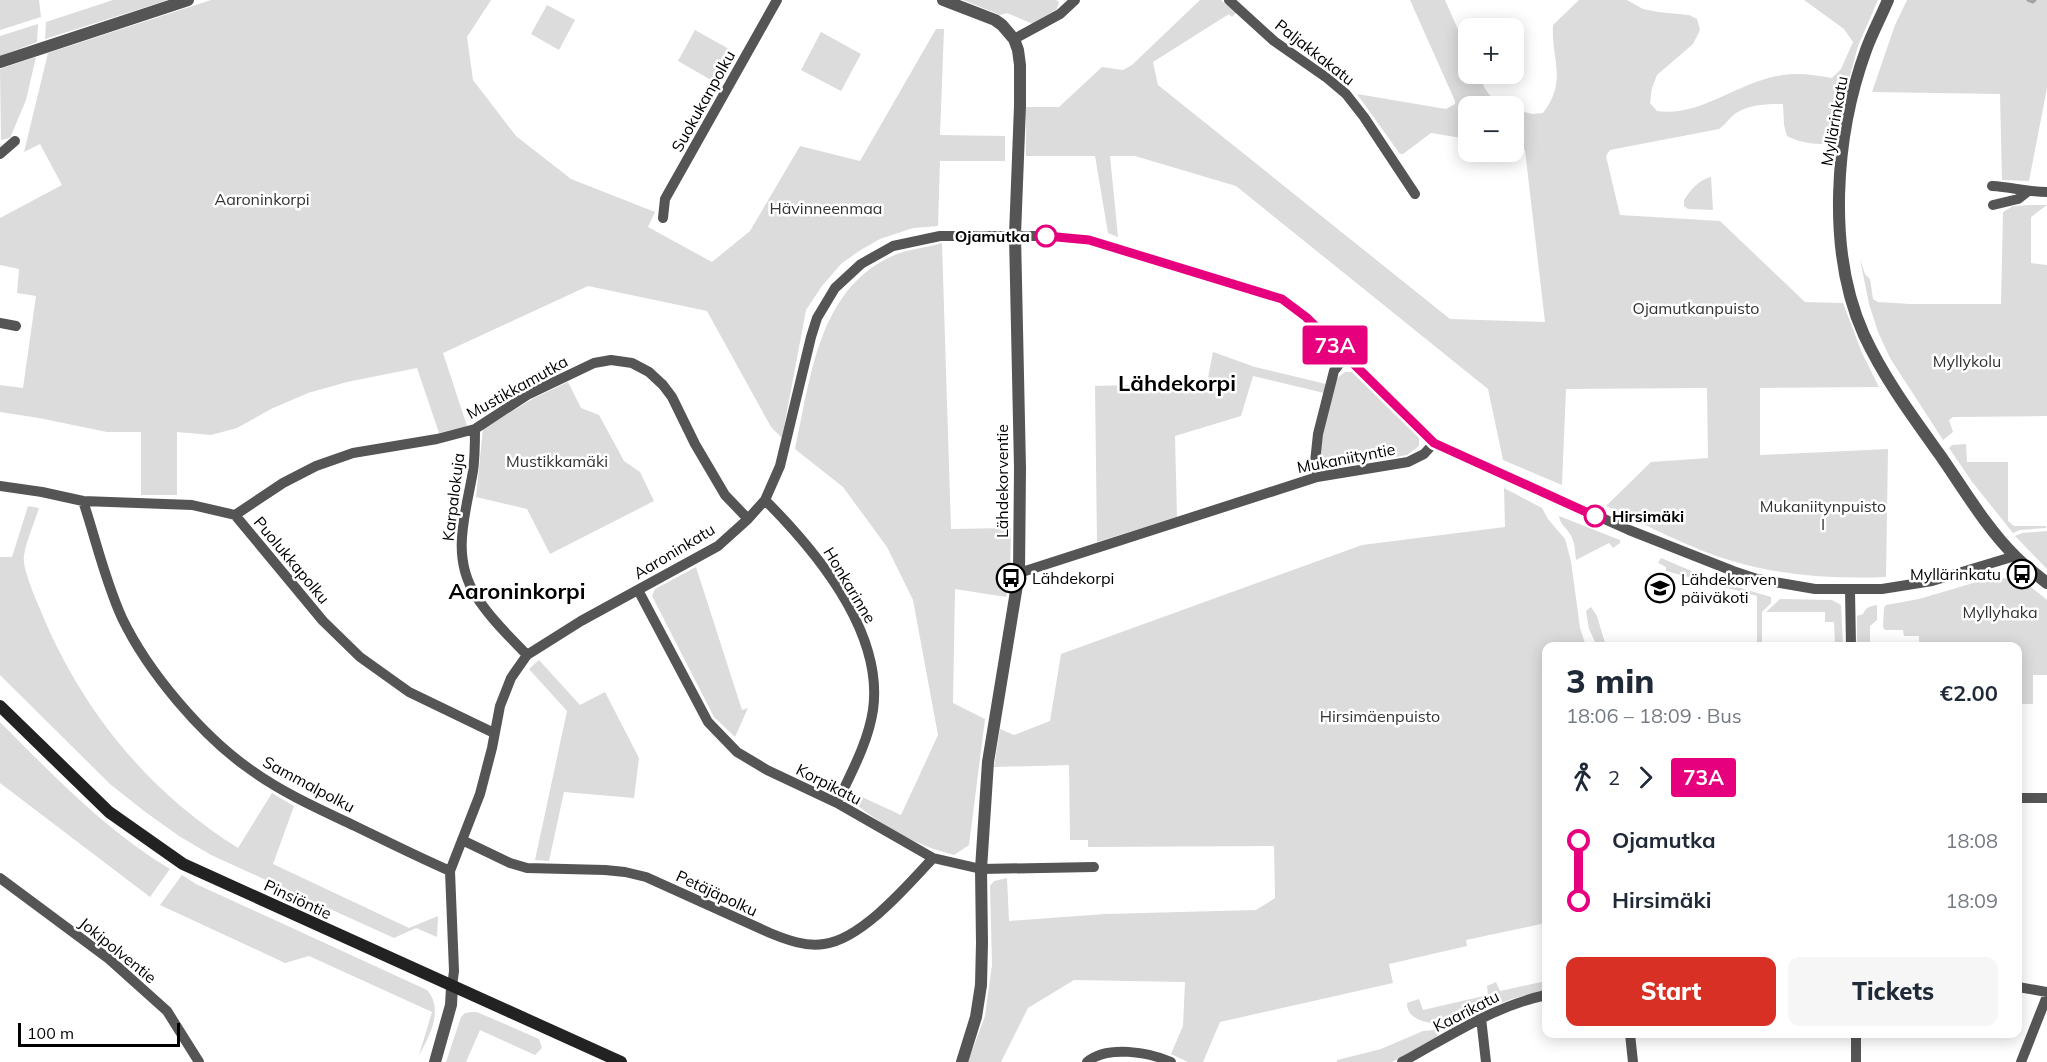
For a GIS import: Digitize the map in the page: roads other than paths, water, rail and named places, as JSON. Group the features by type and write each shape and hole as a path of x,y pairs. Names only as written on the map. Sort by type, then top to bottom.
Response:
{"main road":[{"name":"Pinsiöntie","path":"0,706 109,812 183,864 621,1062"}],"street":[{"path":"0,62 188,0"},
{"name":"Suokukanpolku","path":"663,218 665,199 777,0"},
{"path":"944,0 995,20 1014,39 1059,14 1075,0"},
{"name":"Paljakkakatu","path":"1229,0 1275,41 1346,94 1364,117 1414,194"},
{"name":"Myllärinkatu","path":"1888,0 1866,48 1844,138 1839,212 1845,267 1852,301 1864,335 1888,381 1992,528 2015,556 2047,583"},
{"name":"Lähdekorventie","path":"962,1062 976,1017 981,985 981,869 988,762 1019,573 1020,468 1015,235 1020,65 1014,39"},
{"path":"0,154 15,141"},
{"path":"1992,186 2027,192 2047,192"},
{"path":"1993,205 2018,199 2027,192"},
{"path":"1015,235 1061,236 1089,240 1282,299 1306,317 1434,443 1599,518 1697,559 1757,579 1815,588 1882,589 1924,583 2015,556"},
{"name":"Aaroninkatu","path":"452,987 454,971 450,871 480,794 500,706 511,678 527,655 581,621 718,546 765,500 780,466 817,318 830,295 845,277 875,255 893,246 916,240 939,236 1015,235"},
{"path":"0,323 16,326"},
{"path":"1317,477 1315,462 1318,434 1334,371 1346,355"},
{"name":"Mustikkamutka","path":"235,515 284,483 316,466 353,453 437,439 475,429 527,395 594,363 611,360 632,363 649,372 663,385 672,397 695,444 725,495 748,519"},
{"name":"Karpalokuja","path":"475,429 474,468 461,536 462,566 475,594 499,626 527,655"},
{"name":"Mukaniityntie","path":"1019,573 1317,477 1408,462 1425,454 1434,443"},
{"name":"Puolukkapolku","path":"0,486 83,501 192,505 235,515 323,621 360,657 409,692 494,733"},
{"name":"Honkarinne","path":"765,500 793,528 819,560 847,604 865,642 873,675 873,709 864,744 837,803"},
{"name":"Sammalpolku","path":"83,501 104,569 123,619 148,662 174,697 212,737 250,770 298,799 450,871"},
{"name":"Korpikatu","path":"638,590 708,722 737,752 837,803 933,858 981,869 1094,867"},
{"path":"1850,590 1851,642"},
{"path":"2022,798 2047,798"},
{"name":"Petäjäpolku","path":"462,840 510,863 527,868 605,870 646,877 770,933 808,945 826,945 848,936 896,897 933,858"},
{"name":"Jokipolventie","path":"0,878 109,959 167,1011 199,1062"},
{"path":"435,1062 451,1005 452,987"},
{"path":"2020,1062 2047,994 2022,988"},
{"name":"Kaarikatu","path":"1402,1062 1480,1017 1542,996"},
{"path":"1480,1017 1486,1062"},
{"path":"1630,1038 1633,1062"},
{"path":"1856,1038 1856,1062"},
{"path":"1087,1062 1100,1054 1140,1052 1171,1062"}],"waterway":[{"path":"2028,0 2033,2 2035,0"}],"place":[{"name":"Ojamutka","path":"1046,236"},
{"name":"Hirsimäki","path":"1595,516"},
{"name":"Myllärinkatu","path":"2022,574"},
{"name":"Lähdekorpi","path":"1011,578"},
{"name":"Lähdekorven päiväkoti","path":"1660,588"}],"district":[{"name":"Lähdekorpi","path":"1177,383"},
{"name":"Aaroninkorpi","path":"517,591"}],"park label":[{"name":"Hävinneenmaa","path":"826,208"},
{"name":"Ojamutkanpuisto","path":"1696,308"},
{"name":"Myllykolu","path":"1967,361"},
{"name":"Mustikkamäki","path":"557,461"},
{"name":"Mukaniitynpuisto I","path":"1823,515"},
{"name":"Myllyhaka","path":"2000,612"},
{"name":"Hirsimäenpuisto","path":"1380,716"}]}
